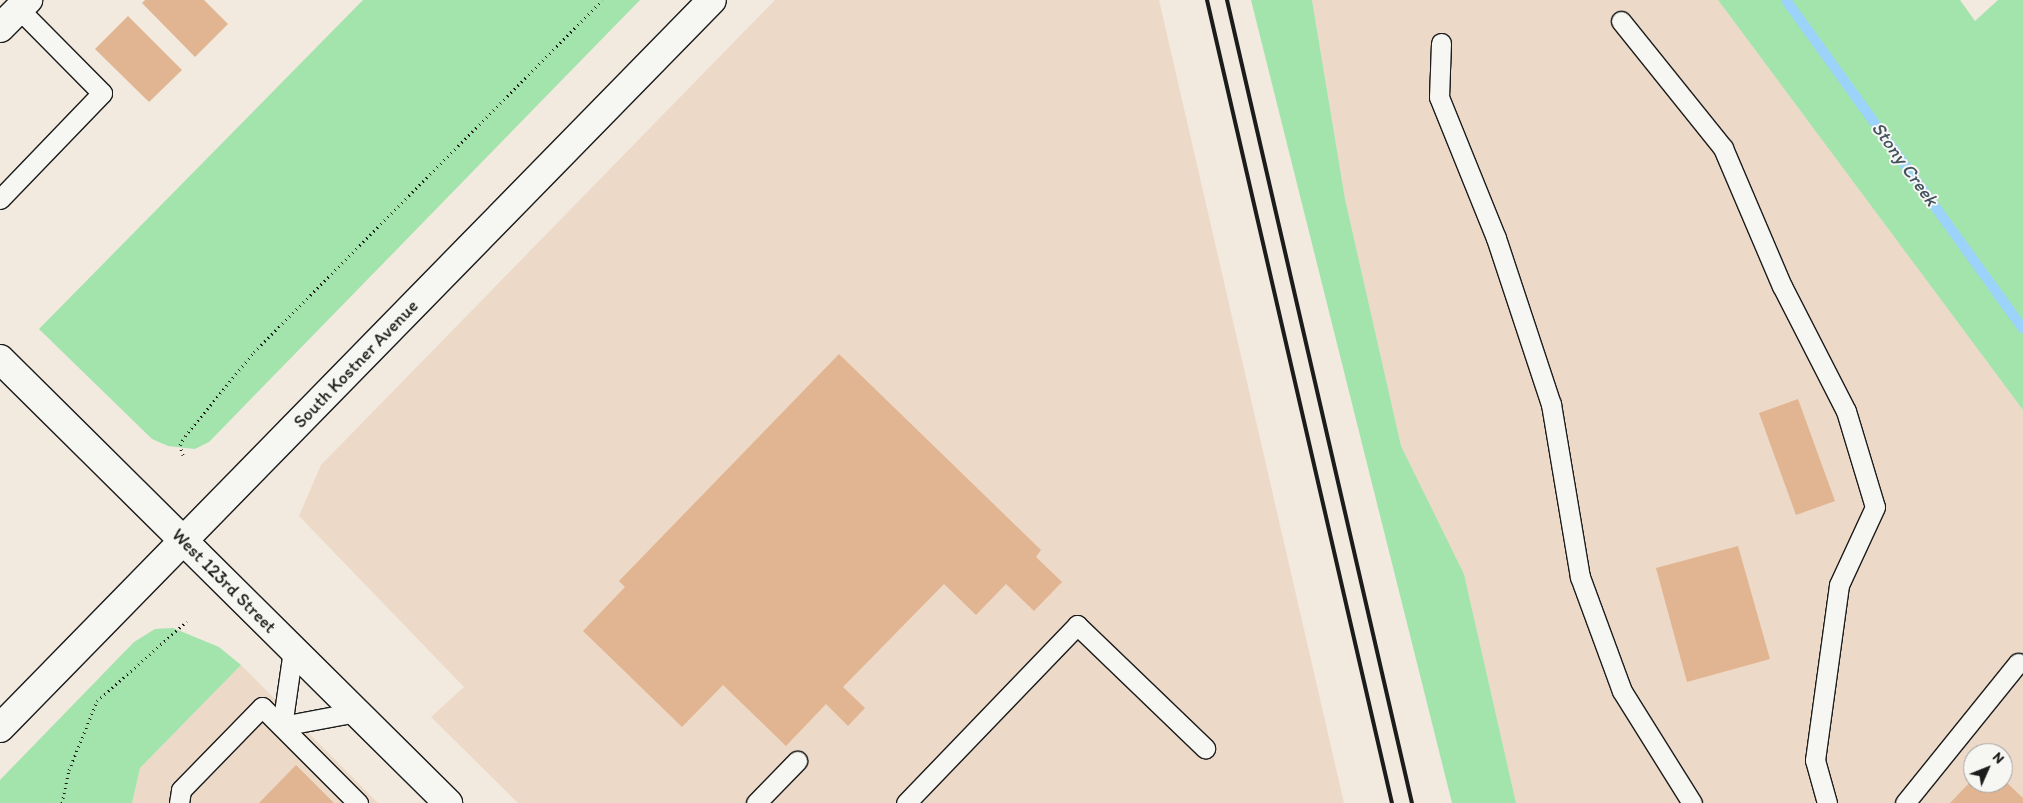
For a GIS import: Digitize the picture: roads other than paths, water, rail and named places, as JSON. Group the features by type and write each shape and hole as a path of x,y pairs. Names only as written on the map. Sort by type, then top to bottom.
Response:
{"street":[{"name":"South Kostner Avenue","path":"0,728 712,0"},
{"path":"0,28 23,5"},
{"name":"West 123rd Street","path":"0,359 448,803"}],"lane":[{"path":"0,199 102,93 23,5"},
{"path":"1621,21 1723,148 1782,286 1846,411 1874,507 1839,585 1815,760 1826,803"},
{"path":"1441,43 1439,97 1496,238 1551,404 1580,577 1622,691 1692,803"},
{"path":"906,803 1077,625 1205,748"},
{"path":"282,726 293,650"},
{"path":"1905,803 2018,663"},
{"path":"178,803 180,790 262,706 358,803"},
{"path":"282,726 356,712"},
{"path":"756,803 796,761"}],"waterway":[{"name":"Stony Creek","path":"1786,0 2023,329"}],"railway":[{"path":"1207,0 1392,803"},
{"path":"1227,0 1412,803"}]}
